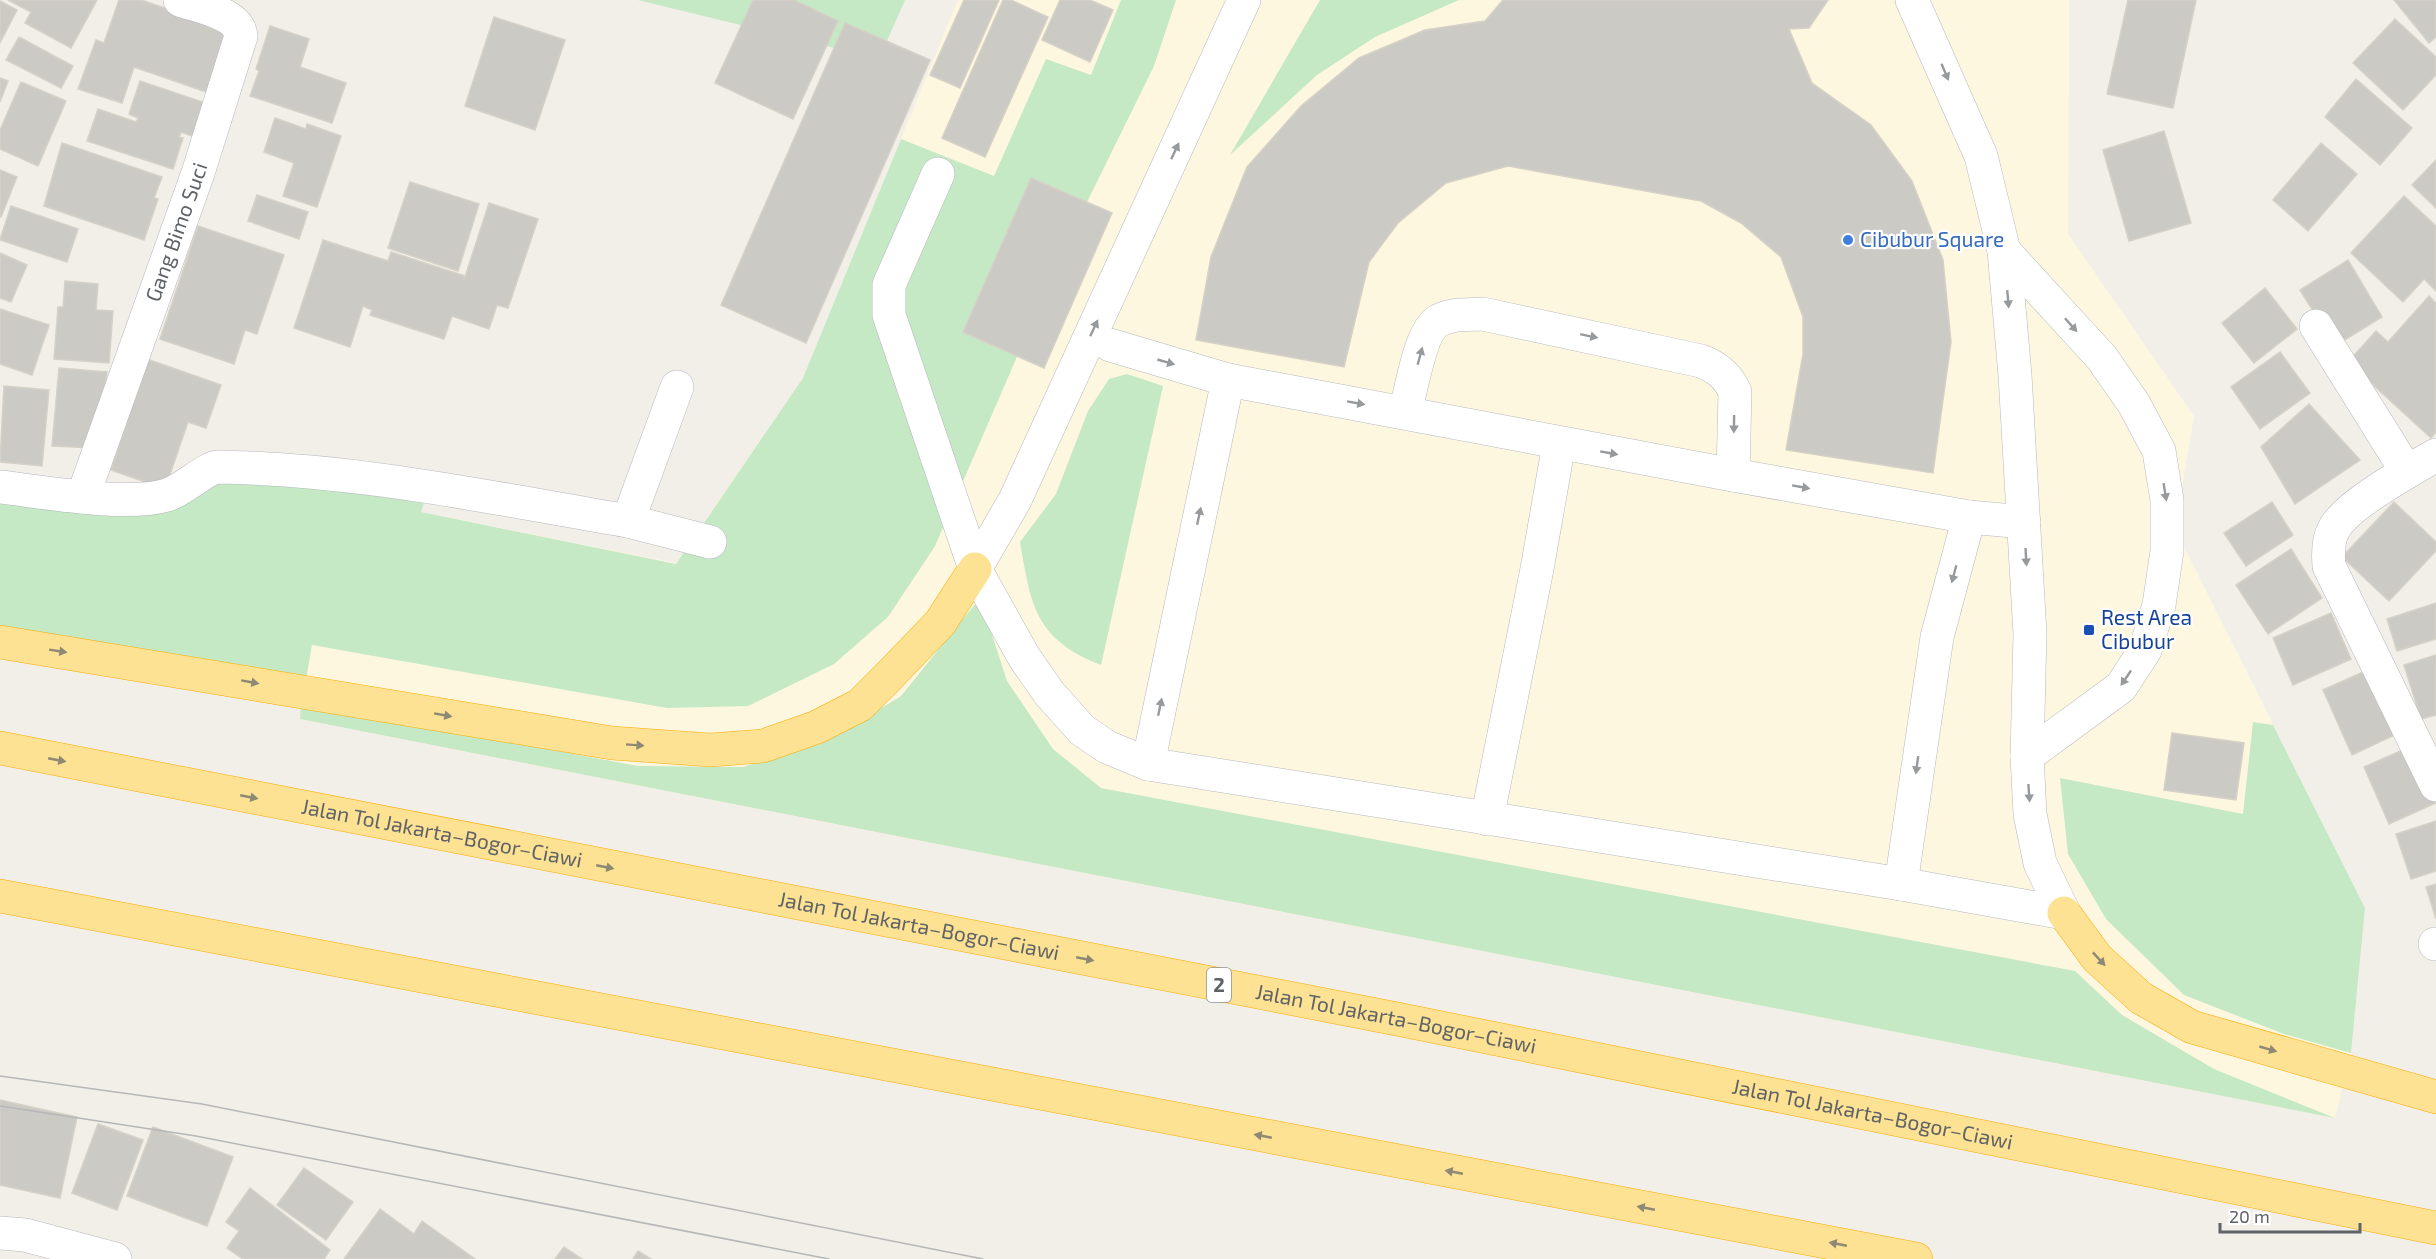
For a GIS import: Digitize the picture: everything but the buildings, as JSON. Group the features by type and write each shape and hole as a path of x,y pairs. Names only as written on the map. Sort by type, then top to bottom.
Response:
{"highway":[{"path":"0,642 612,743 711,750 763,746 817,727 860,705 939,623 975,569"},
{"name":"Jalan Tol Jakarta–Bogor–Ciawi","path":"0,748 1409,1022 2436,1228"},
{"path":"0,896 1916,1259"},
{"path":"2064,913 2097,958 2141,998 2192,1027 2436,1097"}],"street":[{"name":"Gang Bimo Suci","path":"83,496 198,174 241,36 236,23 224,16 180,0"},
{"path":"975,569 1015,500 1244,0"},
{"path":"1015,500 1043,465 1110,345 1247,46 1256,11 1254,0"},
{"path":"1922,9 1981,156 2004,251 2025,522 2030,634 2026,756 2030,814 2040,863 2064,913"},
{"path":"938,174 889,285 887,302 890,315 975,569 1024,657 1049,693 1075,723 1107,747 1148,764 1901,884 2064,913"},
{"path":"2004,251 2102,358 2134,404 2159,451 2167,500 2166,551 2159,605 2145,650 2121,687 2026,756"},
{"path":"1405,412 1426,335 1435,322 1451,315 1483,314 1701,361 1713,366 1731,383 1735,392 1733,475"},
{"path":"2316,326 2407,472"},
{"path":"1110,345 1228,380 1405,412 1558,444 1968,517 2025,522"},
{"path":"1148,764 1228,380"},
{"path":"628,521 677,387"},
{"path":"1487,819 1537,568 1558,444"},
{"path":"2436,455 2346,514 2334,529 2330,543 2329,566 2436,785"},
{"path":"0,487 138,499 168,495 192,483 214,467 361,475 628,521 710,542"},
{"path":"1901,884 1937,637 1968,517"},
{"path":"0,1233 36,1238 116,1259"}],"shaded area":[{"path":"958,0 2069,0 2068,234 2194,416 2175,529 2365,908 2351,1053 2335,1118 300,719 311,645 421,512 676,563 803,378"}],"green space":[{"path":"638,0 905,0 879,59"},
{"path":"1121,0 1176,0 1154,66 1062,253 935,546 888,617 834,664 748,706 667,708 312,645 303,696 0,645 0,487 138,499 214,467 429,487 421,512 676,564 803,378 901,139 994,176 1046,59 1091,75"},
{"path":"1320,0 1459,0 1375,37 1317,75 1230,155"},
{"path":"1127,374 1163,386 1101,665 1079,655 1049,632 1033,602 1020,542 1056,494 1088,411 1109,379"},
{"path":"980,598 1007,681 1053,749 1101,788 2075,971 2122,1015 2214,1069 2335,1118 300,719 301,703 638,766 743,767 829,740 901,696"},
{"path":"2253,722 2273,725 2365,908 2351,1053 2284,1034 2184,995 2106,919 2068,854 2060,778 2243,814"}],"tram line":[{"path":"0,1076 202,1104 983,1259"},
{"path":"0,1106 196,1136 829,1259"}],"place":[{"name":"Cibubur Square","path":"1848,240"},
{"name":"Rest Area Cibubur","path":"2089,630"}]}
